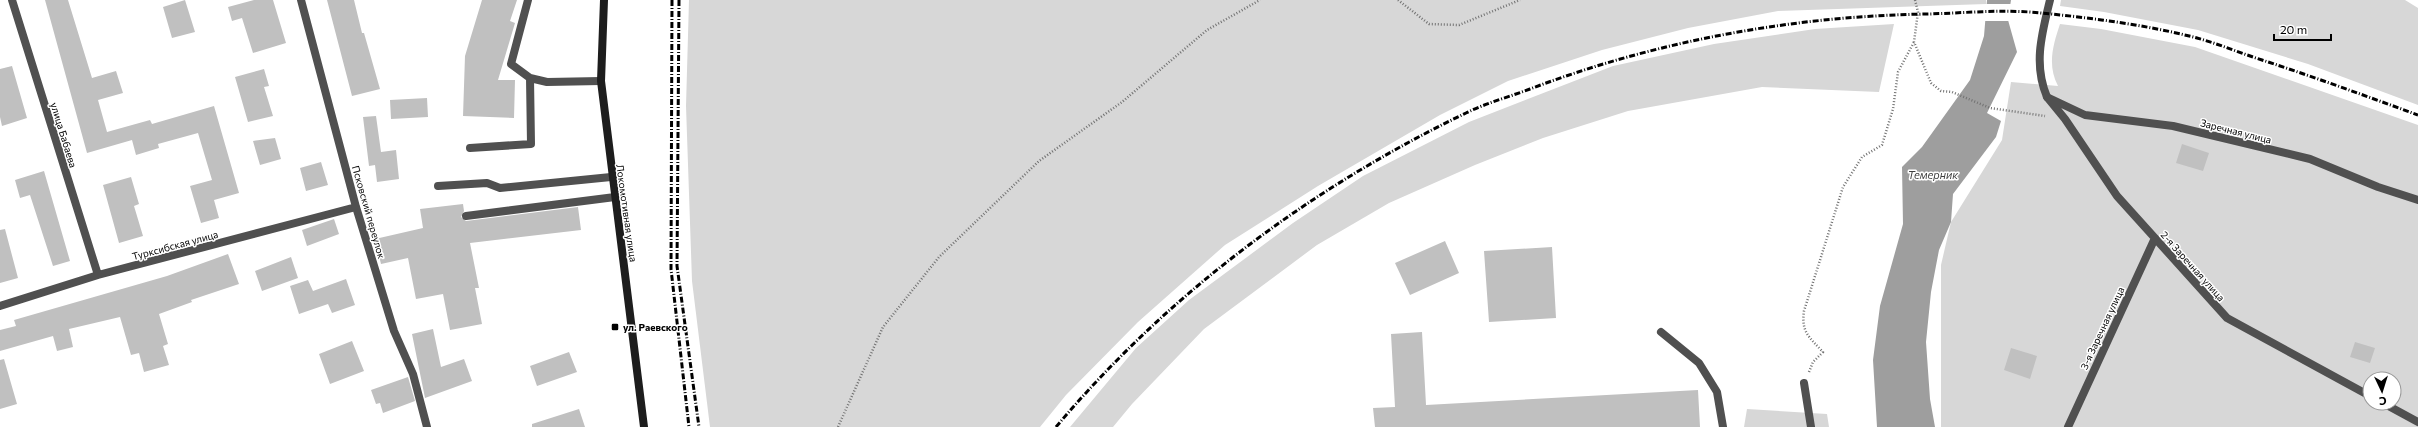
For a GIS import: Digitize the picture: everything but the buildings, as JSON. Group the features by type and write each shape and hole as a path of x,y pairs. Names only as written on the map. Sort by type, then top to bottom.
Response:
{"street":[{"name":"улица Бабаева","path":"12,0 98,276"},
{"name":"Псковский переулок","path":"301,0 356,207 394,331 413,374 427,427"},
{"path":"528,0 511,64 530,78 547,82 601,81"},
{"name":"Локомотивная улица","path":"604,0 601,81 644,427"},
{"path":"2047,97 2039,72 2040,46 2050,0"},
{"path":"470,148 531,144 530,78"},
{"name":"2-я Заречная улица","path":"2047,97 2066,119 2117,196 2227,318 2362,392"},
{"name":"Заречная улица","path":"2047,97 2085,115 2173,126 2310,159 2378,188 2418,200"},
{"path":"438,186 487,182 500,188 612,177"},
{"path":"466,216 615,197"},
{"name":"Турксибская улица","path":"0,306 98,276 356,207"},
{"name":"3-я Заречная улица","path":"2068,427 2155,238"},
{"path":"1661,332 1699,362 1717,392 1723,427"},
{"path":"1804,383 1811,427"},
{"path":"2398,411 2418,422"}],"path":[{"path":"838,427 883,327 939,258 1039,162 1122,102 1207,30 1260,0"},
{"path":"1398,0 1429,24 1458,25 1520,0"},
{"path":"1804,383 1813,362 1823,352 1810,338 1802,325 1804,310 1844,187 1862,157 1882,145 1893,110 1898,72 1914,42 1918,12 1915,0"},
{"path":"1914,42 1931,83 1941,91 1952,92 1990,108 2066,119"}],"shaded area":[{"path":"689,0 1986,0 1986,4 1778,11 1688,28 1602,50 1508,81 1440,115 1318,186 1225,245 1138,322 1066,395 1040,427 710,427 692,281 686,106"},
{"path":"2061,0 2405,0 2418,8 2418,105 2308,64 2198,30 2104,12 2060,6"},
{"path":"1894,24 1879,92 1762,87 1628,111 1543,138 1475,165 1389,203 1317,245 1204,329 1132,404 1113,427 1070,427 1136,348 1189,300 1293,223 1363,176 1469,122 1613,66 1714,44 1815,29"},
{"path":"2060,24 2101,29 2195,47 2418,125 2418,427 1941,427 1941,265 1951,222 2002,140 2011,82 2058,86 2052,63 2053,47"},
{"path":"1747,409 1827,414 1829,427 1744,427"}],"water":[{"name":"Темерник","path":"1987,0 2011,0 2008,20 2017,52 1987,113 2001,121 1996,137 1953,194 1951,222 1939,250 1931,292 1926,342 1930,399 1935,427 1877,427 1873,360 1880,306 1903,224 1902,167 1922,147 1970,80 1984,36"}],"pier":[{"path":"1985,4 2012,4 2010,21 1983,21"}],"railway":[{"path":"672,0 671,269 689,427"},
{"path":"679,0 677,266 699,427"},
{"path":"1056,427 1099,379 1145,333 1193,289 1244,249 1297,211 1352,175 1408,143 1481,106 1578,72 1626,57 1676,45 1726,34 1827,20 1877,16 2013,11 2041,13 2120,22 2197,38 2418,115"}],"place":[{"name":"ул. Раевского","path":"615,327"}]}
